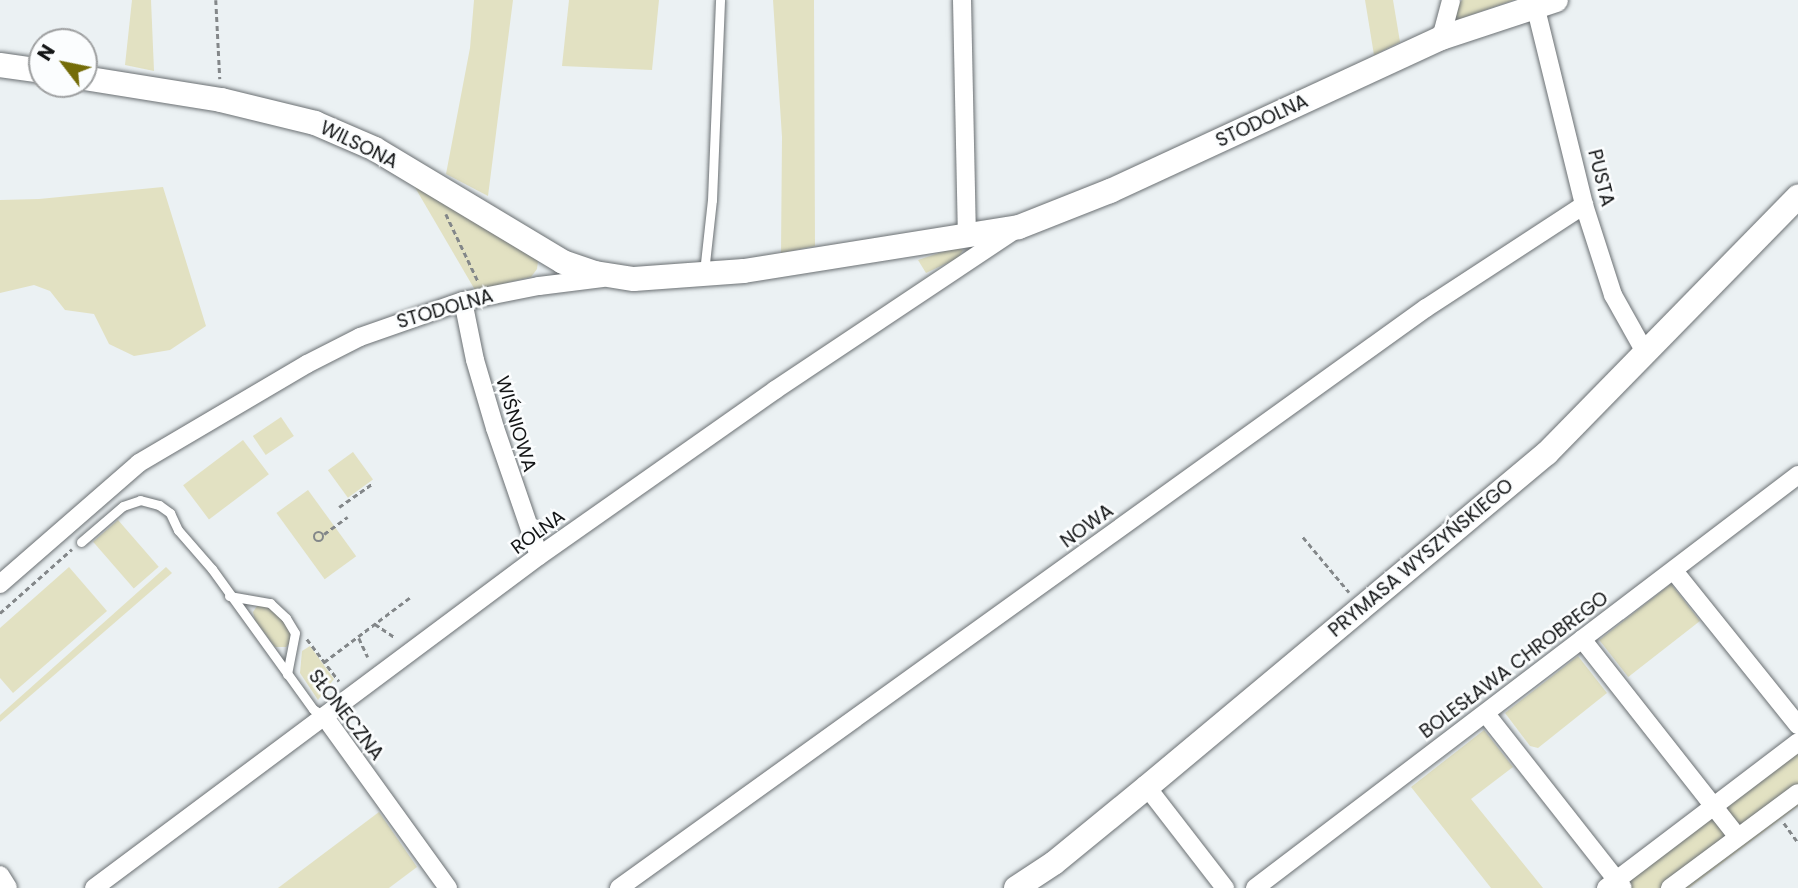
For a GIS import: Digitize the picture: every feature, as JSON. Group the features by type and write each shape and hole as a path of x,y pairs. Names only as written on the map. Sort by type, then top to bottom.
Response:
{"street":[{"path":"962,0 967,234"},
{"path":"1441,38 1451,0"},
{"name":"STODOLNA","path":"0,584 123,475 163,446 360,337 463,301 539,286 610,277 634,279 704,274 831,259 1019,227 1110,191 1441,38 1545,3"},
{"name":"PUSTA","path":"1545,3 1584,205 1613,295 1646,354"},
{"path":"0,65 28,69"},
{"name":"WILSONA","path":"98,80 221,100 289,115 348,136 375,149 549,255 583,270 610,277"},
{"name":"PRYMASA WYSZYŃSKIEGO","path":"1016,888 1054,863 1147,787 1547,453 1798,197"},
{"name":"NOWA","path":"619,888 1426,308 1584,205"},
{"name":"ROLNA","path":"94,888 540,556 775,390 1019,227"},
{"path":"539,286 549,255"},
{"name":"WIŚNIOWA","path":"463,301 475,360 492,417 540,556"},
{"name":"BOLESŁAWA CHROBREGO","path":"1255,888 1798,475"},
{"path":"1674,570 1798,725"},
{"path":"1583,639 1737,836"},
{"path":"1486,713 1615,885 1798,742"},
{"name":"SŁONECZNA","path":"324,716 448,888"},
{"path":"1147,787 1225,888"},
{"path":"1670,888 1798,793"},
{"path":"0,875 8,888"}],"lane":[{"path":"704,274 712,200 720,0"},
{"name":"SŁONECZNA","path":"81,541 123,506 140,500 155,502 170,513 178,530 212,569 313,709 324,716"},
{"path":"229,596 270,603 286,618 295,633 287,674"}],"path":[{"path":"216,0 221,100"},
{"path":"445,212 479,284"},
{"path":"339,507 372,484"},
{"path":"323,534 346,517"},
{"path":"1303,537 1362,608"},
{"path":"0,613 81,541"},
{"path":"324,662 412,596"},
{"path":"375,624 394,637"},
{"path":"302,631 339,681"},
{"path":"359,637 368,657"},
{"path":"1784,823 1798,842"}],"green space":[{"path":"132,0 151,0 154,71 125,65"},
{"path":"474,0 513,0 488,196 446,174 470,48"},
{"path":"569,0 659,0 652,70 562,66"},
{"path":"773,0 814,0 815,246 781,253 782,137"},
{"path":"1365,0 1393,0 1400,42 1374,55"},
{"path":"1462,0 1514,0 1456,20 1452,13"},
{"path":"413,184 538,261 537,269 531,277 475,290"},
{"path":"163,187 206,326 170,350 134,356 109,344 94,314 65,310 50,291 34,285 0,293 0,200 39,199"},
{"path":"957,247 963,250 958,258 926,273 918,260"},
{"path":"281,417 294,436 266,455 253,436"},
{"path":"243,440 269,474 209,519 183,485"},
{"path":"353,452 373,480 348,498 328,470"},
{"path":"308,490 356,556 325,579 276,513"},
{"path":"118,520 159,567 134,588 93,542"},
{"path":"69,567 107,611 13,693 0,678 0,628"},
{"path":"166,567 172,573 0,722 0,715"},
{"path":"1671,584 1700,621 1628,677 1599,640"},
{"path":"265,604 278,613 290,630 290,643 286,647 275,647 255,620 253,612 257,606"},
{"path":"310,646 334,679 318,700 300,673 302,651"},
{"path":"1578,656 1607,693 1538,748 1530,746 1505,713"},
{"path":"1484,730 1513,767 1471,799 1543,888 1491,888 1411,787"},
{"path":"1798,750 1798,806 1689,888 1619,888"},
{"path":"379,812 417,867 389,888 278,888"}]}
